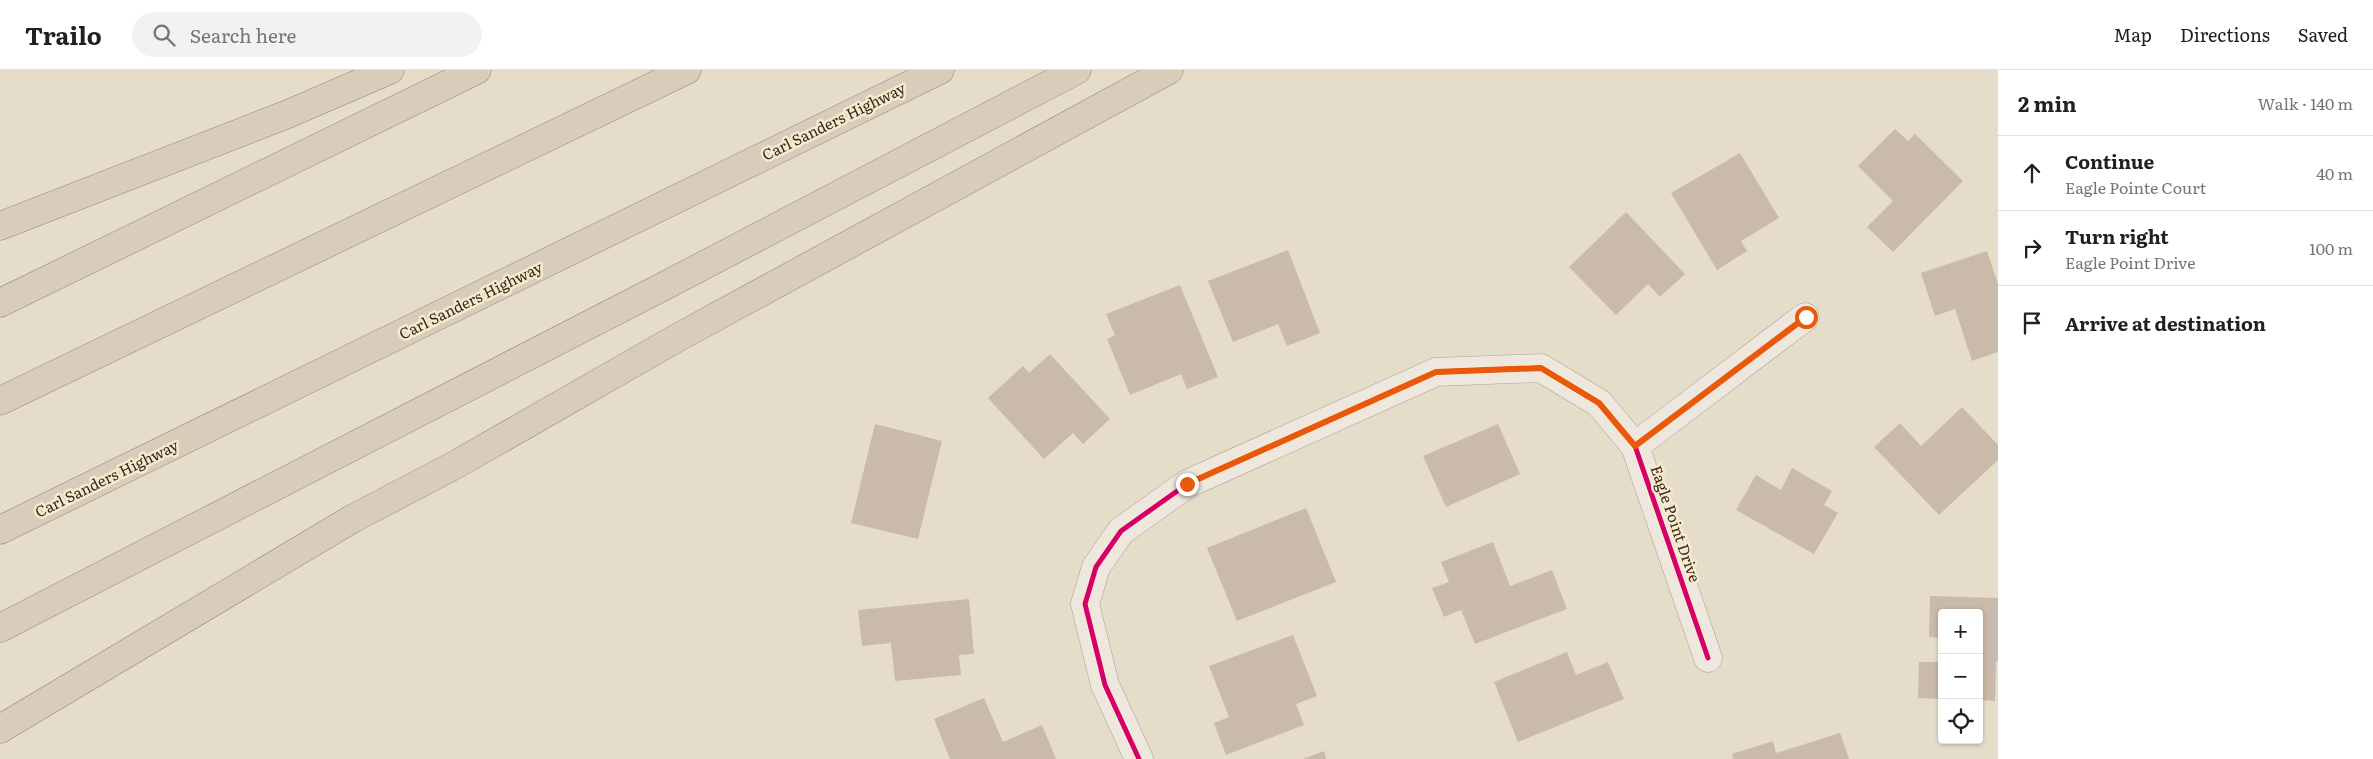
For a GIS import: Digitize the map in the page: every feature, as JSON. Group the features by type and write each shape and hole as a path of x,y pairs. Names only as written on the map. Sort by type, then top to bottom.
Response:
{"highway":[{"path":"0,226 288,114 390,70"},
{"path":"0,303 478,70"},
{"path":"0,401 687,70"},
{"name":"Carl Sanders Highway","path":"0,530 940,70"},
{"path":"0,628 670,283 1077,70"},
{"path":"0,729 352,519 455,465 677,338 1169,70"}],"street":[{"path":"1635,446 1806,317"},
{"name":"Eagle Point Drive","path":"1139,759 1105,685 1086,604 1096,567 1121,531 1187,484 1436,372 1541,368 1599,403 1635,446 1708,658"}],"building":[{"path":"1895,129 1908,141 1915,134 1963,181 1893,252 1867,227 1893,201 1858,166"},
{"path":"1740,153 1779,218 1741,241 1747,251 1717,270 1671,193"},
{"path":"1626,212 1685,274 1660,297 1648,284 1616,315 1569,267"},
{"path":"1288,250 1320,333 1287,346 1278,324 1233,342 1208,281"},
{"path":"1987,251 1998,284 1998,352 1972,361 1955,309 1935,316 1921,273"},
{"path":"1180,285 1218,377 1187,389 1181,374 1130,395 1107,339 1115,335 1106,314"},
{"path":"1050,354 1110,419 1083,444 1073,433 1044,459 988,398 1023,366 1029,373"},
{"path":"1962,407 1998,445 1998,460 1939,515 1874,447 1900,423 1921,446"},
{"path":"875,424 942,441 918,539 851,523"},
{"path":"1498,424 1520,474 1446,507 1423,456"},
{"path":"1792,468 1832,491 1824,505 1838,513 1814,554 1736,510 1756,475 1781,490"},
{"path":"1306,508 1336,582 1237,621 1207,548"},
{"path":"1493,542 1510,586 1552,570 1567,609 1475,644 1461,610 1444,617 1432,588 1449,582 1441,562"},
{"path":"1930,596 1998,598 1998,661 1996,661 1995,701 1983,700 1983,609 1938,609 1938,638 1929,637"},
{"path":"969,599 974,654 959,655 961,675 895,681 891,643 862,646 858,610"},
{"path":"1293,635 1317,696 1296,704 1304,725 1226,755 1214,723 1229,717 1209,666"},
{"path":"1567,652 1576,675 1608,662 1624,699 1518,742 1494,682"},
{"path":"1919,662 1938,662 1938,699 1918,698"},
{"path":"984,698 1003,742 1042,725 1056,759 950,759 934,719"},
{"path":"1840,733 1849,759 1733,759 1732,754 1773,741 1776,753"},
{"path":"1324,751 1326,759 1303,759"}],"cycle path":[{"path":"1139,759 1105,685 1085,604 1096,567 1121,531 1187,484 1436,372 1541,368 1599,403 1635,446 1708,658"}],"route":[{"path":"1187,484 1436,372 1541,368 1599,403 1635,446 1806,317"}]}
